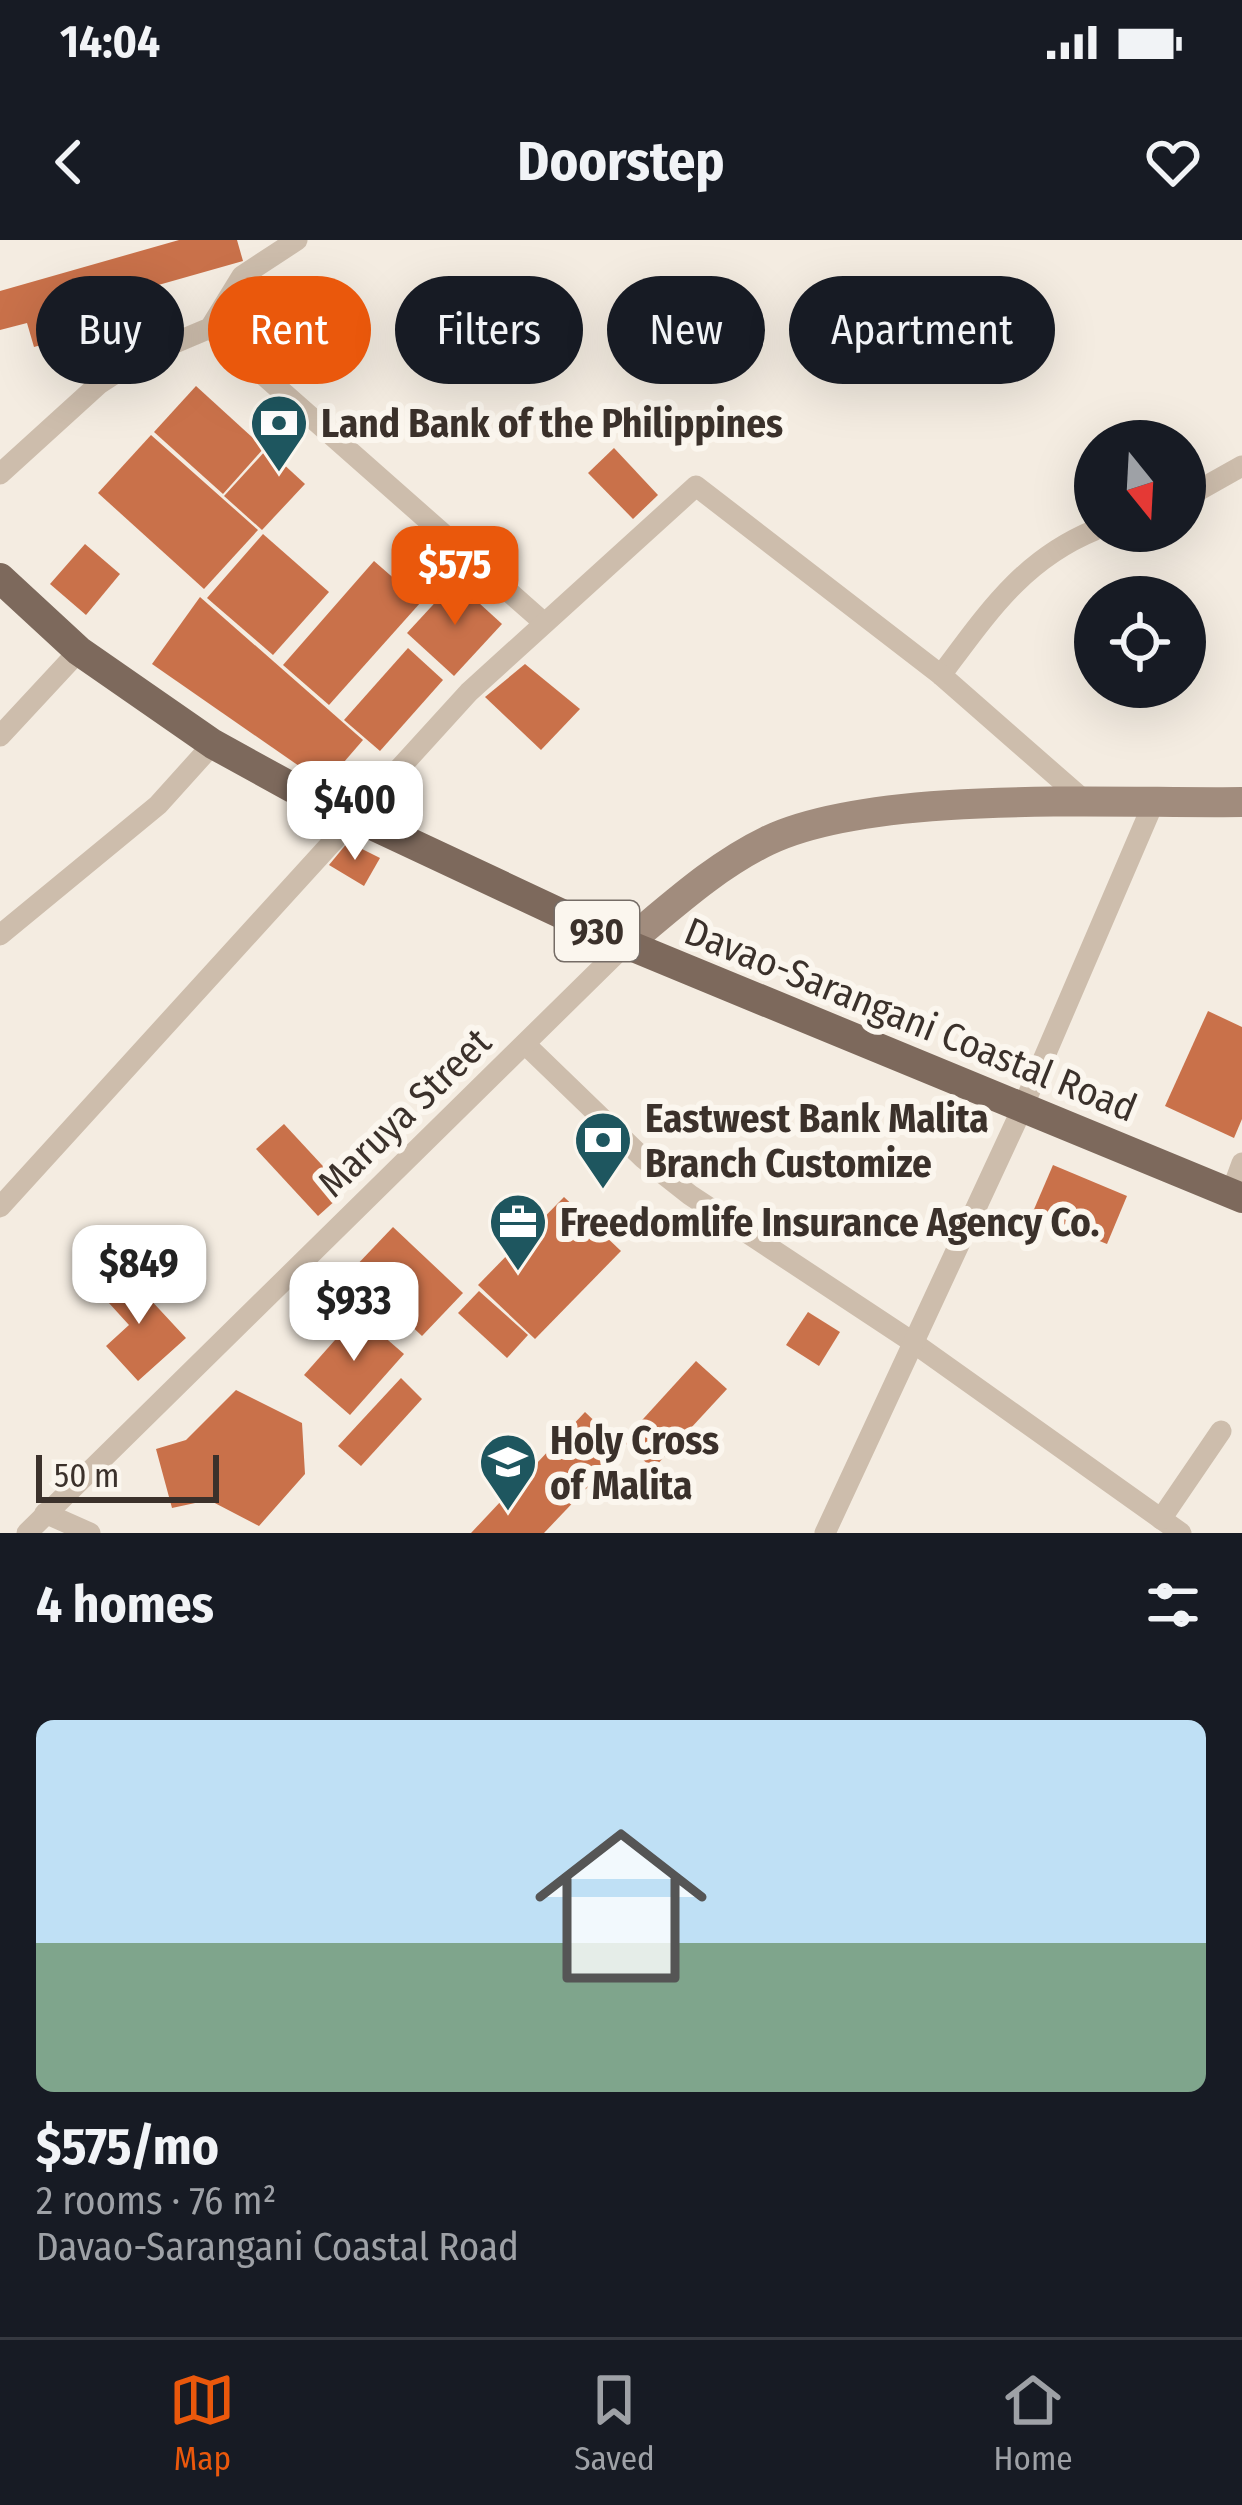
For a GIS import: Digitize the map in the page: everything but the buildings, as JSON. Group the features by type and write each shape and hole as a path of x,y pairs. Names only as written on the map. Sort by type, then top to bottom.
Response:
{"main road":[{"name":"Davao-Sarangani Coastal Road","path":"0,578 79,651 213,744 354,818 626,944 1022,1109 1238,1185"},
{"path":"626,944 727,864 803,827 869,812 1242,802"}],"street":[{"path":"242,276 297,240"},
{"path":"0,474 99,384 139,358 208,329"},
{"path":"273,384 542,621"},
{"path":"1206,486 1242,466"},
{"path":"0,1207 354,818 542,621 696,486 941,675 1089,805"},
{"path":"941,675 1026,569 1074,539"},
{"path":"0,736 79,651"},
{"path":"0,935 158,805 213,744"},
{"path":"825,1533 1022,1109 1153,804"},
{"name":"Maruya Street","path":"27,1533 626,944"},
{"path":"525,1044 643,1158 690,1195 911,1342 1181,1533"},
{"path":"1161,1519 1221,1431"},
{"path":"45,1513 90,1533"}],"place":[{"name":"Land Bank of the Philippines","path":"279,474"},
{"name":"Eastwest Bank Malita Branch Customize","path":"603,1191"},
{"name":"Freedomlife Insurance Agency Co.","path":"518,1273"},
{"name":"Holy Cross of Malita","path":"508,1513"}]}
